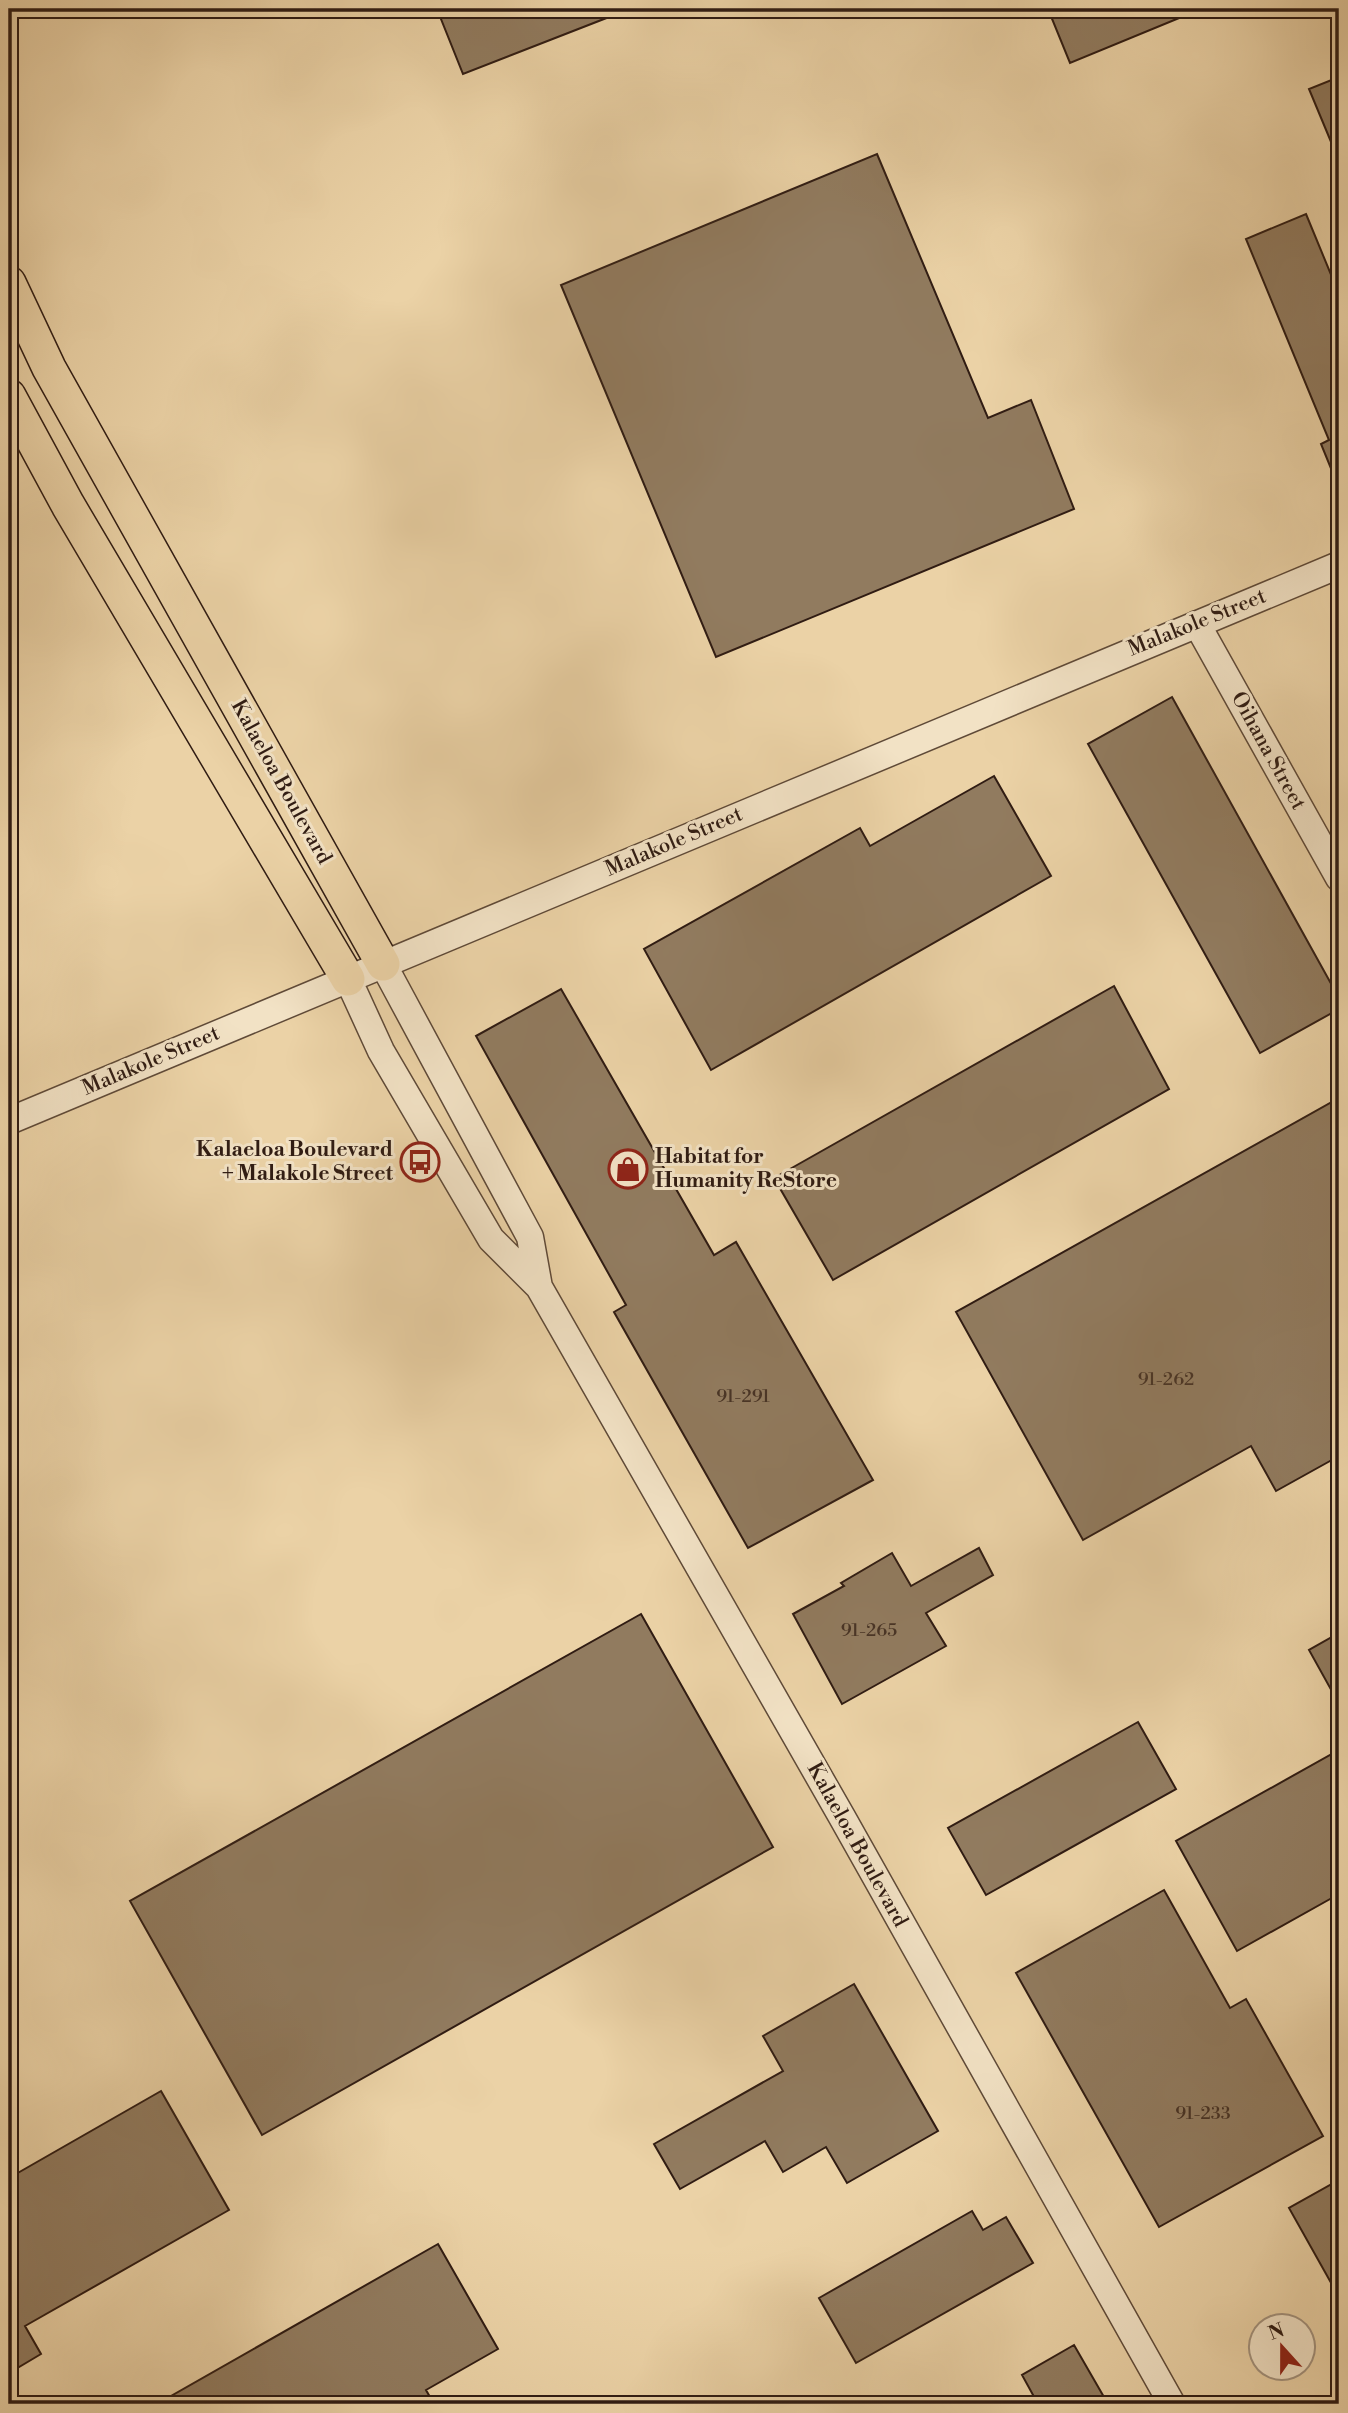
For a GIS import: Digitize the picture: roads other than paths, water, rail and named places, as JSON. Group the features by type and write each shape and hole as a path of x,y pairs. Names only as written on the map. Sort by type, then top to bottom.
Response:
{"main road":[{"name":"Kalaeloa Boulevard","path":"9,283 48,368 383,964"},
{"name":"Kalaeloa Boulevard","path":"9,396 68,505 348,979"}],"street":[{"name":"Malakole Street","path":"9,1121 1339,565"},
{"name":"Oihana Street","path":"1197,624 1339,878"},
{"name":"Kalaeloa Boulevard","path":"383,964 530,1237 539,1287"},
{"name":"Kalaeloa Boulevard","path":"348,979 381,1051 491,1239 539,1287 842,1817 1172,2404"}],"place":[{"name":"Kalaeloa Boulevard + Malakole Street","path":"420,1162"},
{"name":"Habitat for Humanity ReStore","path":"628,1169"}]}
